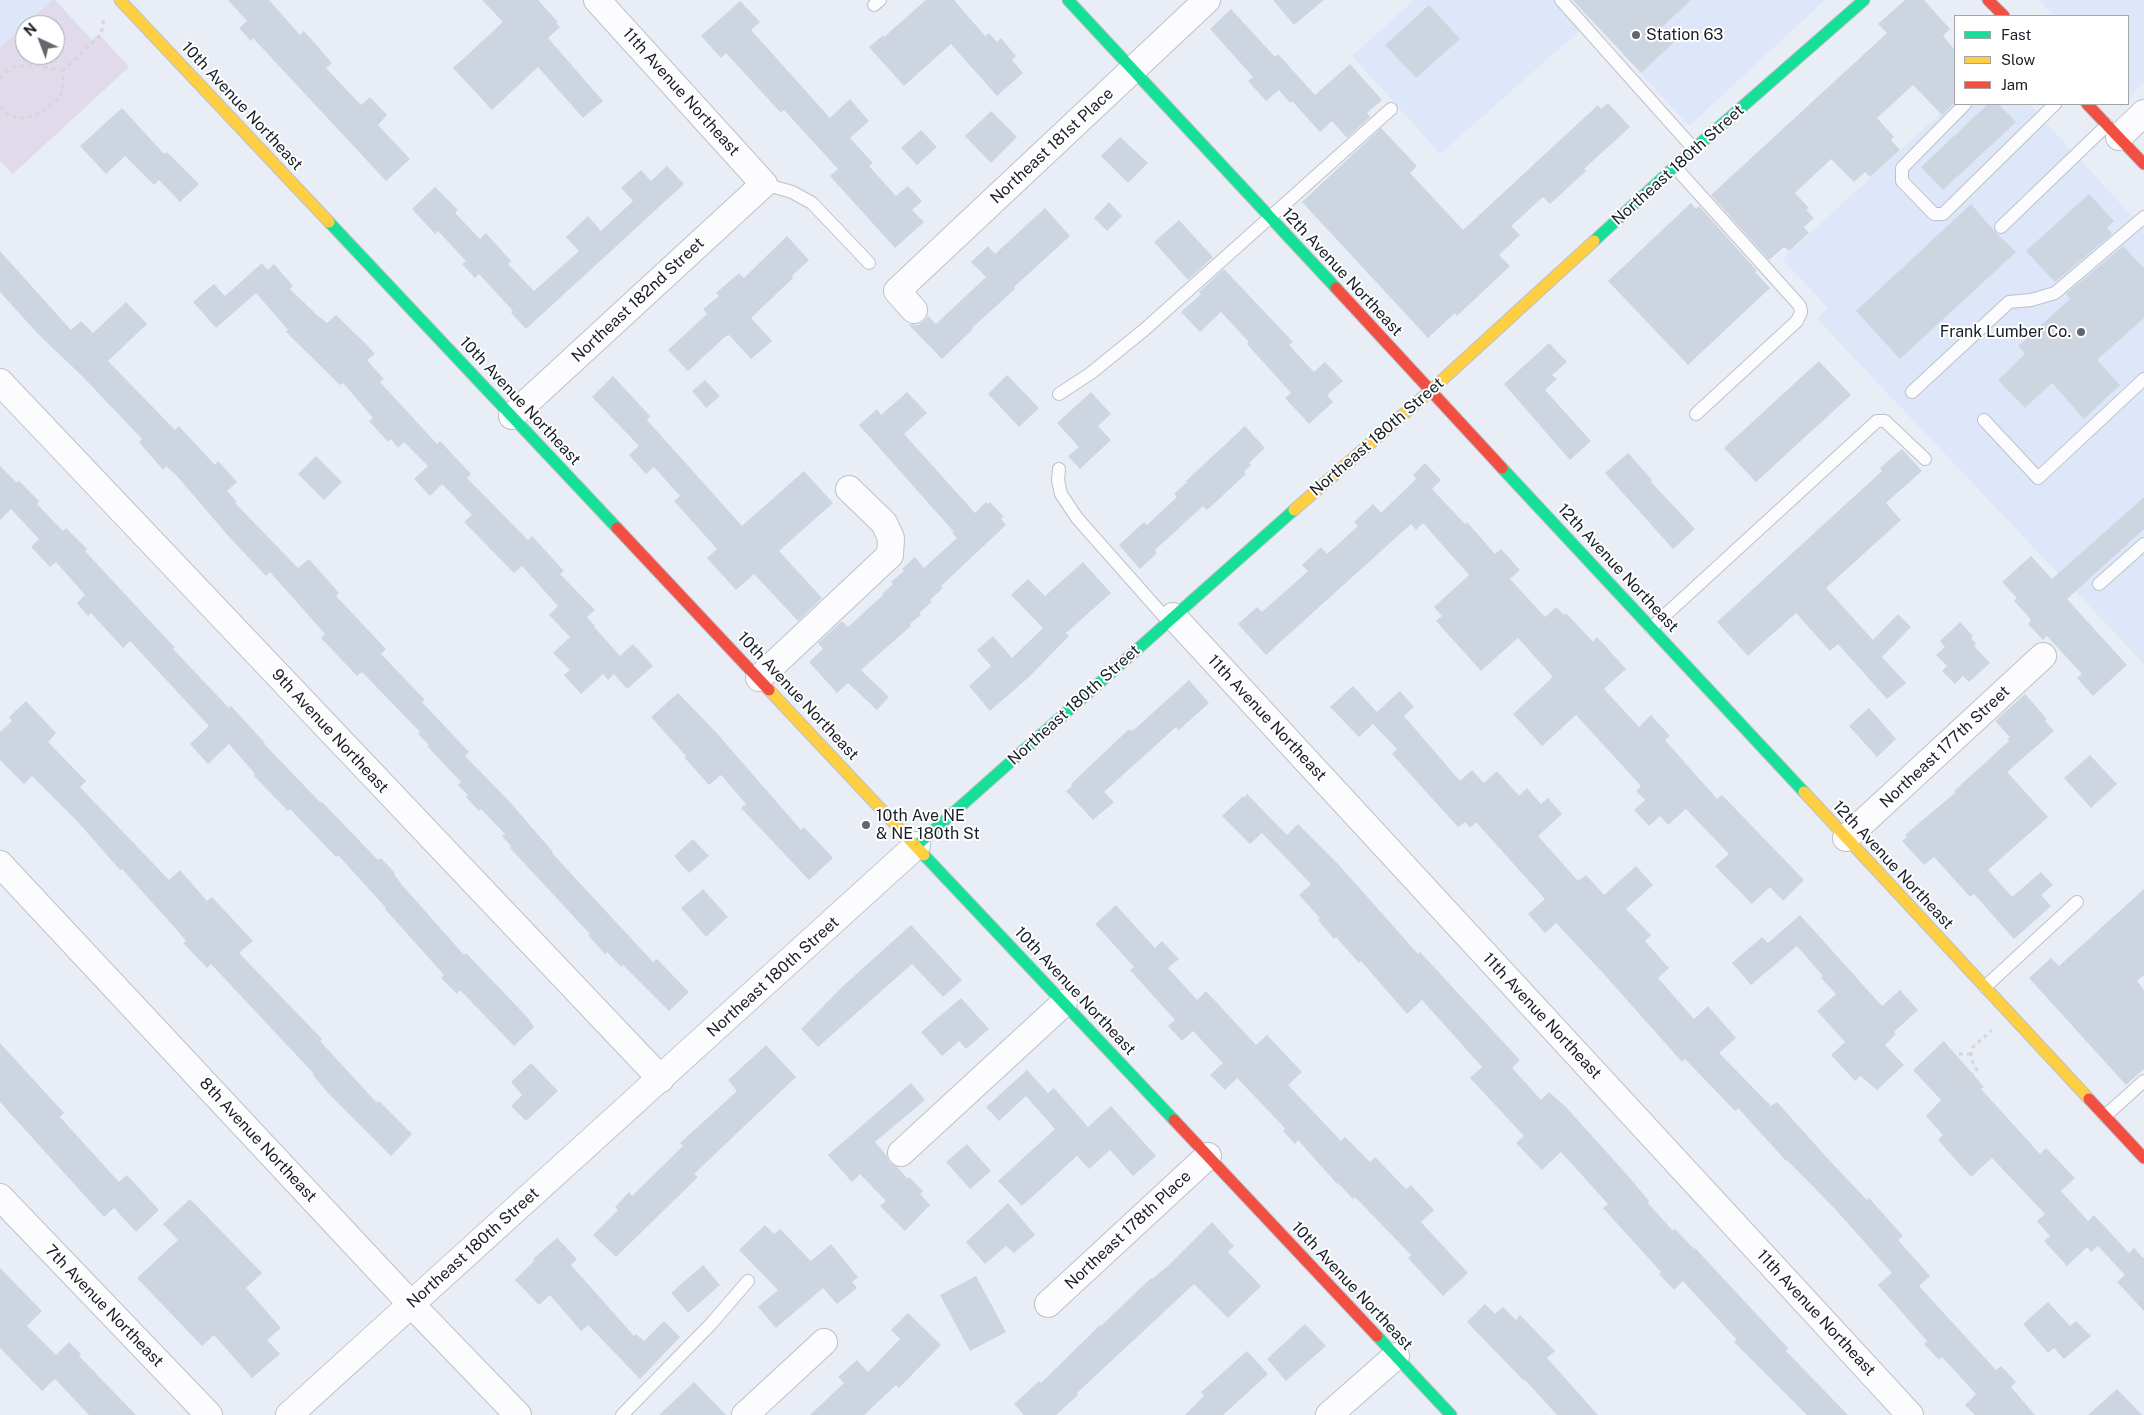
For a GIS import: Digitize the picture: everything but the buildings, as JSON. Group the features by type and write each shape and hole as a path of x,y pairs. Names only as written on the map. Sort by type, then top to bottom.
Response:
{"street":[{"name":"10th Avenue Northeast","path":"120,0 917,845 1451,1415"},
{"name":"11th Avenue Northeast","path":"597,0 764,184"},
{"name":"12th Avenue Northeast","path":"1068,0 2144,1158"},
{"name":"Northeast 181st Place","path":"905,300 1132,70 1206,0"},
{"name":"Northeast 180th Street","path":"289,1415 917,845 1430,391 1694,149 1864,0"},
{"path":"1988,0 2003,15"},
{"path":"2088,105 2144,164"},
{"path":"2113,131 2144,113"},
{"name":"Northeast 182nd Street","path":"512,416 764,184"},
{"name":"9th Avenue Northeast","path":"0,382 661,1079"},
{"path":"759,678 890,555 891,538 884,523 849,489"},
{"name":"11th Avenue Northeast","path":"1171,619 1910,1415"},
{"name":"Northeast 177th Street","path":"1846,838 2043,656"},
{"name":"8th Avenue Northeast","path":"0,864 411,1304 518,1415"},
{"path":"901,1153 1064,1003"},
{"name":"Northeast 178th Place","path":"1048,1304 1208,1156"},
{"name":"7th Avenue Northeast","path":"0,1197 209,1415"},
{"path":"745,1415 824,1342"},
{"path":"1329,1415 1396,1356"}],"lane":[{"path":"1561,0 1694,149"},
{"path":"1843,0 1852,10"},
{"path":"1964,105 1902,168 1902,181 1934,214 1943,214 2054,105"},
{"path":"1060,394 1091,373 1144,330 1269,216 1391,109"},
{"path":"2001,226 2113,131"},
{"path":"1675,167 1800,306 1801,312 1797,321 1696,414"},
{"path":"764,184 792,192 812,203 869,263"},
{"path":"1912,392 2009,302 2031,300 2055,293 2144,217"},
{"path":"1984,420 2038,478 2144,379"},
{"path":"1651,628 1877,421 1885,421 1925,459"},
{"path":"1059,468 1058,480 1061,494 1077,518 1171,619"},
{"path":"2099,584 2144,544"},
{"path":"1985,986 2077,902"},
{"path":"2105,1116 2144,1081"},
{"path":"622,1415 710,1325 748,1281"}],"path":[{"path":"62,71 101,35 104,16"},
{"path":"0,78 13,67 37,65 62,71"},
{"path":"0,107 11,117 26,118 44,111 60,97 64,84 62,71"},
{"path":"1958,1086 1977,1070 1971,1054 1973,1047 2010,1014"},
{"path":"1959,1054 1971,1054"}],"shaded area":[{"path":"0,0 52,0 35,15 15,15 15,33 0,47"},
{"path":"52,0 55,0 92,40 99,34 129,67 13,174 0,161 0,47 15,33 15,65 65,65 65,15 35,15"},
{"path":"1414,0 1825,0 1689,126 1592,20 1440,154 1352,56"},
{"path":"2039,0 2144,0 2144,82 2129,96 2129,15 2053,15"},
{"path":"1954,101 1954,105 2030,105 2144,229 2144,664 1817,319 1828,308 1782,259"}],"traffic: fast":[{"path":"1068,0 1336,288"},
{"path":"1594,241 1694,149 1864,0"},
{"path":"329,222 617,528"},
{"path":"1502,468 1804,792"},
{"path":"917,845 1294,510"},
{"path":"924,855 1174,1120"},
{"path":"1377,1336 1451,1415"}],"traffic: slow":[{"path":"120,0 329,222"},
{"path":"1294,510 1430,391 1594,241"},
{"path":"769,690 924,855"},
{"path":"1804,792 2089,1099"}],"traffic: jam":[{"path":"1988,0 2003,15"},
{"path":"2088,105 2144,164"},
{"path":"1336,288 1502,468"},
{"path":"617,528 769,690"},
{"path":"2089,1099 2144,1158"},
{"path":"1174,1120 1377,1336"}],"place":[{"name":"Station 63","path":"1636,35"},
{"name":"Frank Lumber Co.","path":"2081,332"},
{"name":"10th Ave NE & NE 180th St","path":"866,825"}]}
